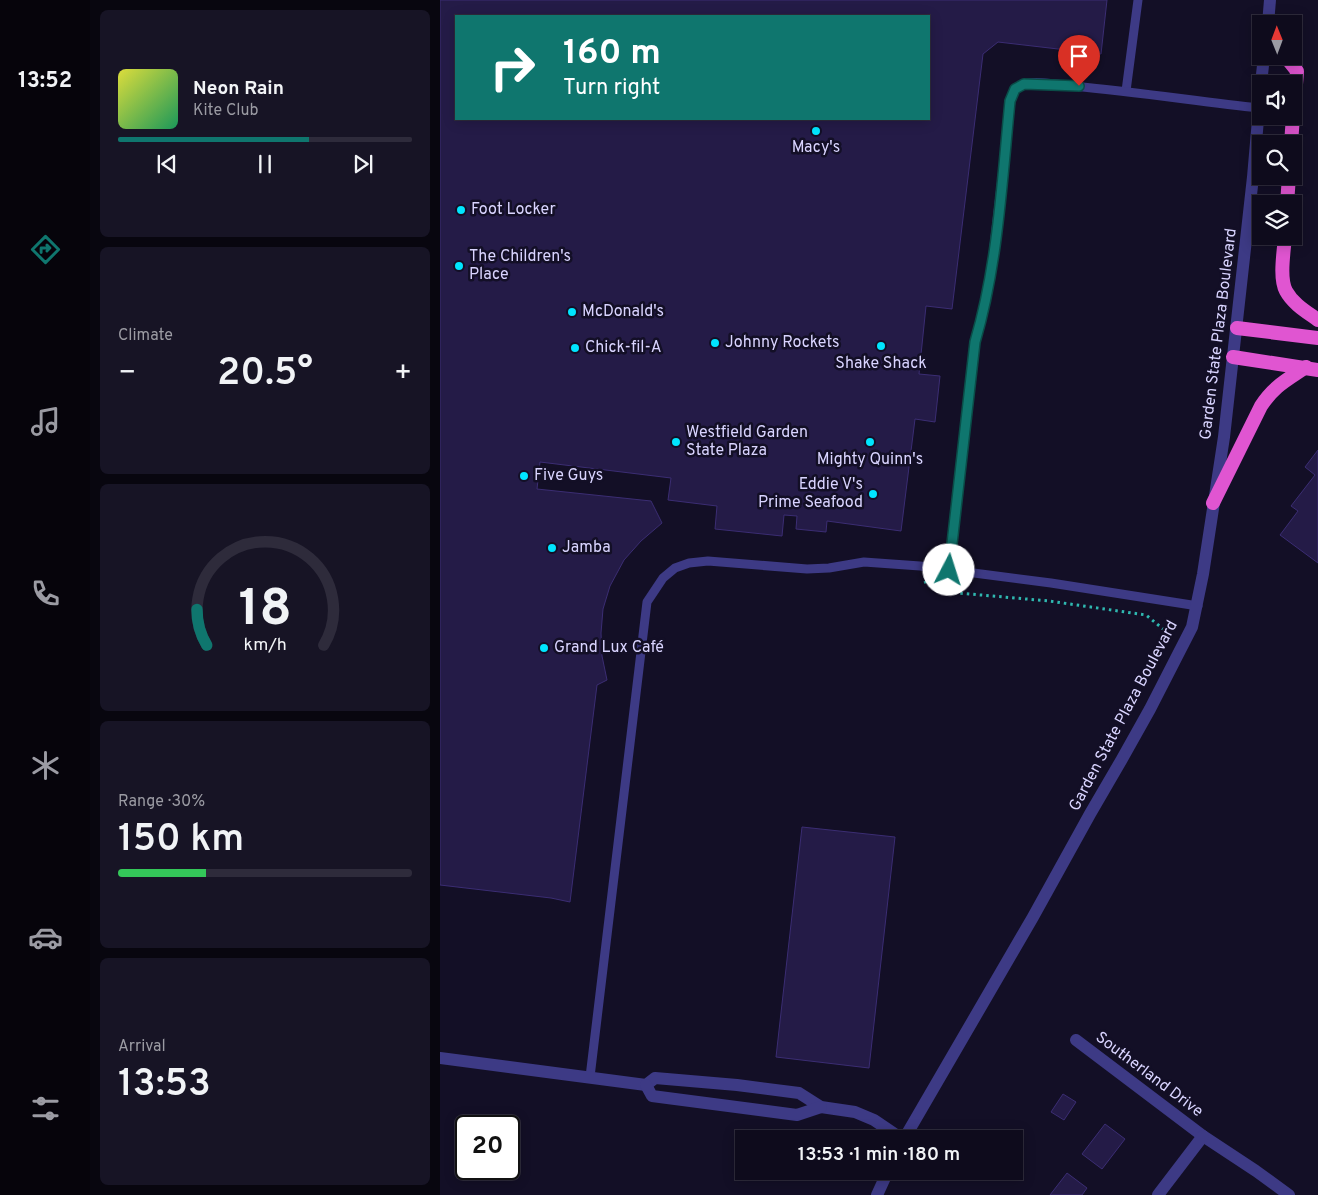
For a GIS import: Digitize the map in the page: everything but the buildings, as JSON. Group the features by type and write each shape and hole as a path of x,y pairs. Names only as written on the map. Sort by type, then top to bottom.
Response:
{"highway":[{"path":"1284,245 1282,273 1285,290 1296,304 1318,320"},
{"path":"1237,328 1318,338"},
{"path":"1233,357 1312,368"},
{"path":"1213,503 1269,393 1274,388 1312,368"}],"street":[{"path":"1269,15 1270,0"},
{"name":"Garden State Plaza Boulevard","path":"908,1130 1033,917 1150,709 1192,627 1198,606 1224,437 1258,125"},
{"name":"Southerland Drive","path":"1076,1040 1202,1136 1289,1195"},
{"name":"Garden State Plaza Boulevard","path":"440,1058 537,1072 590,1076 646,1085 655,1078 799,1093 821,1107 855,1112 874,1120 889,1130"},
{"name":"Garden State Plaza Boulevard","path":"646,1085 652,1096 797,1115 821,1107"},
{"path":"1158,1195 1202,1136"},
{"path":"876,1195 884,1180"}],"lane":[{"path":"1126,91 1138,0"},
{"path":"949,570 975,342 990,280 1010,101 1015,89 1024,84 1036,83 1126,91 1252,107"},
{"path":"590,1076 647,602 663,578 676,568 689,563 708,561 807,569 829,568 864,562 920,566 1098,590 1198,606"}],"path":[{"path":"920,566 926,584 947,592 1049,601 1146,616 1168,633"}],"place":[{"name":"Macy's","path":"816,131"},
{"name":"Foot Locker","path":"461,210"},
{"name":"The Children's Place","path":"459,266"},
{"name":"McDonald's","path":"572,312"},
{"name":"Johnny Rockets","path":"715,343"},
{"name":"Shake Shack","path":"881,346"},
{"name":"Chick-fil-A","path":"575,348"},
{"name":"Westfield Garden State Plaza","path":"676,442"},
{"name":"Mighty Quinn's","path":"870,442"},
{"name":"Five Guys","path":"524,476"},
{"name":"Eddie V's Prime Seafood","path":"873,494"},
{"name":"Jamba","path":"552,548"},
{"name":"Grand Lux Café","path":"544,648"}],"route":[{"path":"949,570 952,529 975,342 990,280 1010,101 1015,89 1024,84 1079,86"}]}
